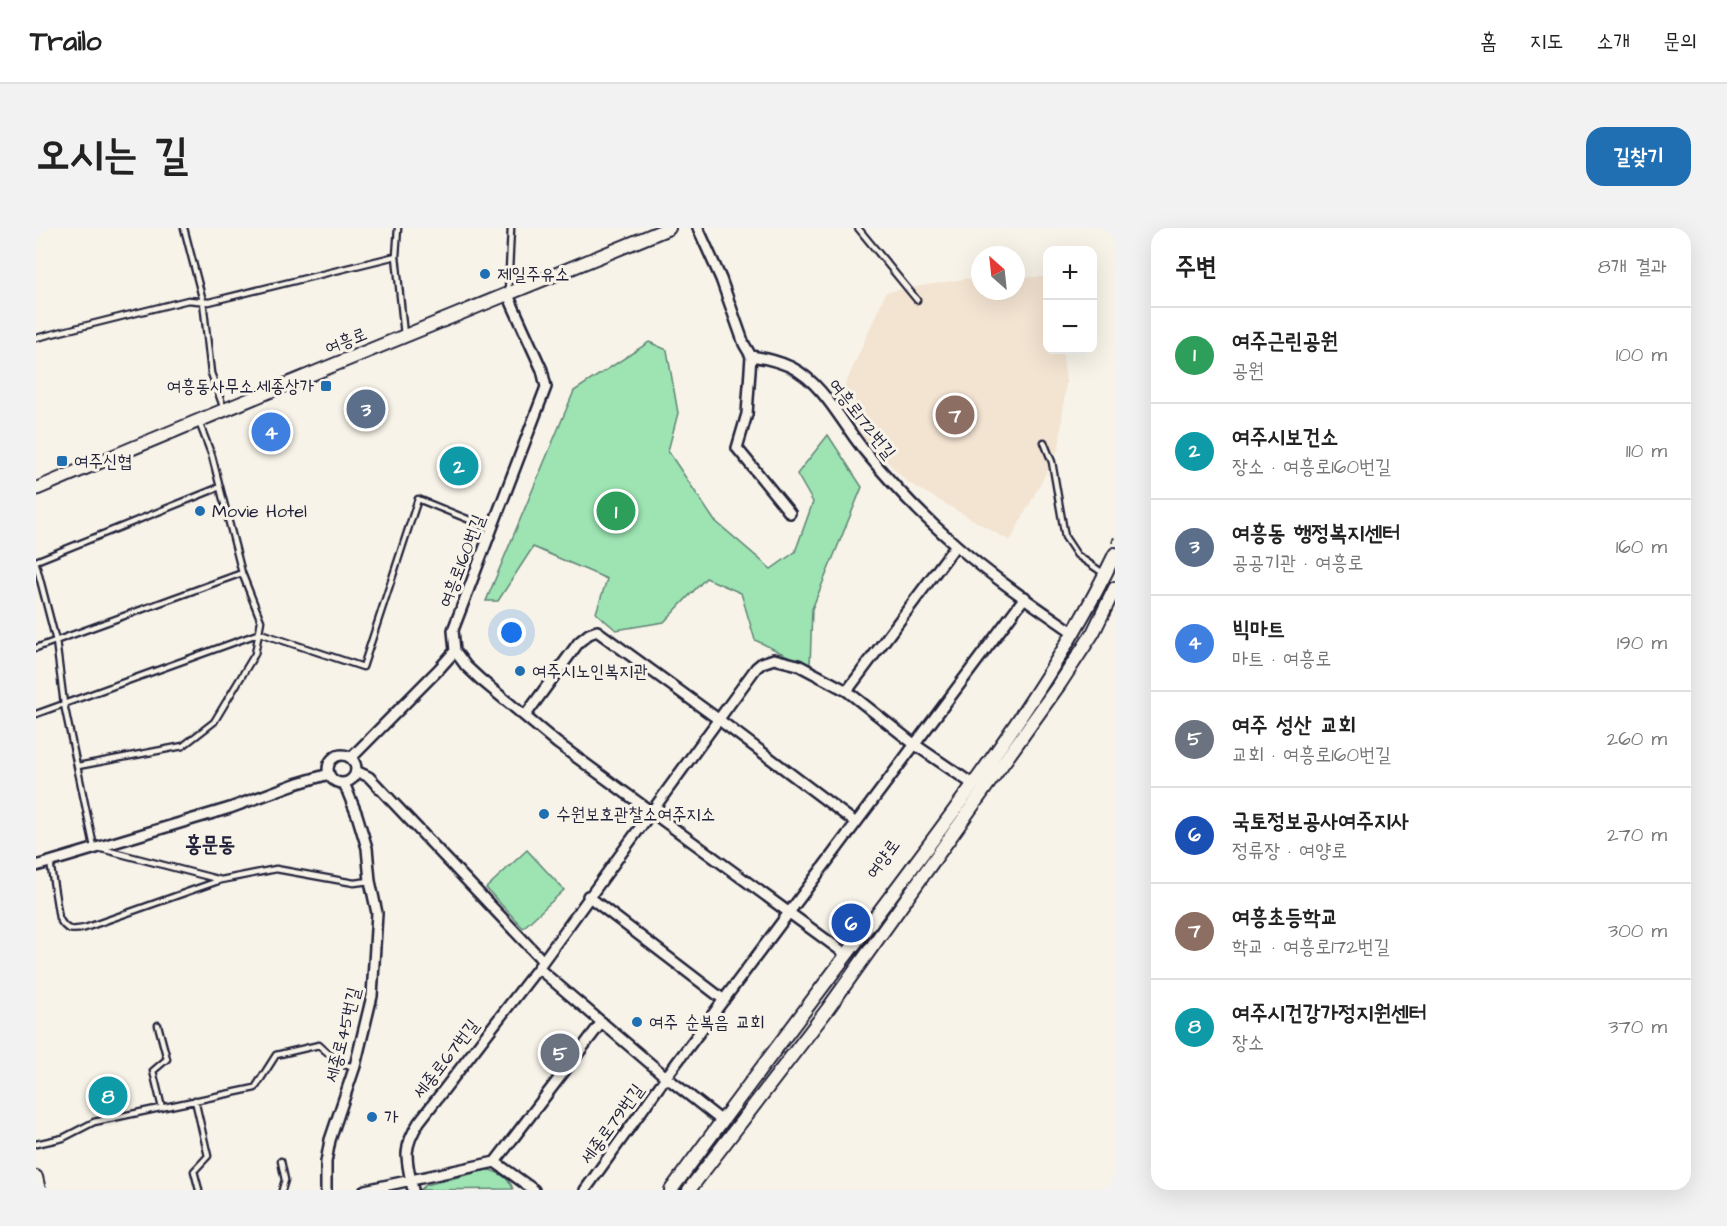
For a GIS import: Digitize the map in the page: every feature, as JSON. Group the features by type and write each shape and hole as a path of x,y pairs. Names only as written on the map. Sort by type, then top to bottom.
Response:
{"street":[{"name":"여흥로","path":"36,489 224,409 405,338 669,228"},
{"path":"698,228 721,279 744,344 751,356 747,414 737,448 790,513"},
{"name":"여흥로160번길","path":"454,651 453,630 546,387 542,370 508,295"},
{"name":"여흥로172번길","path":"751,356 792,368 808,380 835,410 895,487 956,545 1074,633"},
{"path":"847,691 956,545"},
{"name":"여양로","path":"671,1190 974,785 1023,714 1110,577 1113,548"},
{"path":"688,1190 860,964 1061,682 1093,633 1115,588"},
{"path":"666,1077 1024,597"},
{"path":"525,716 579,642 597,631 856,823"},
{"path":"351,758 454,651 480,679 557,743 860,964"},
{"path":"540,965 718,719 762,663 774,659 798,665 847,691 914,744 974,785"},
{"path":"343,755 351,758 356,771 352,779 344,783 335,781 329,774 329,764 334,757 343,755"},
{"path":"356,771 369,777 540,965 666,1077 722,1121"},
{"path":"36,866 231,808 294,784 329,774"},
{"name":"세종로45번길","path":"326,1190 326,1162 330,1140 355,1066 372,996 376,913 367,849 344,783"},
{"path":"588,896 724,1000"},
{"name":"세종로67번길","path":"412,1185 406,1152 410,1137 419,1122 540,965"},
{"path":"365,1190 412,1185 495,1162 602,1022"},
{"name":"세종로79번길","path":"585,1190 666,1077"},
{"path":"495,1162 534,1190"},
{"path":"36,1177 39,1190"}],"lane":[{"path":"184,228 203,301 211,374 224,409"},
{"path":"398,228 396,256 405,338"},
{"path":"508,295 511,228"},
{"path":"858,228 917,300"},
{"path":"36,338 188,300 209,302 396,256"},
{"path":"78,766 183,746 214,722 255,654 261,621 242,573 220,487 199,420"},
{"path":"1044,442 1052,462 1065,537 1077,555 1110,577"},
{"path":"220,487 36,562 56,641 64,704 94,847 221,880"},
{"path":"36,714 260,633 363,667 418,499 492,529"},
{"path":"36,648 242,573"},
{"path":"50,862 59,918 63,926 71,931 221,880 276,869 354,883 370,881"},
{"path":"158,1025 167,1059 153,1071 162,1108"},
{"path":"36,1144 63,1138 94,1122 255,1088 276,1055 319,1045 341,1065 355,1066"},
{"path":"195,1100 208,1156 194,1171 199,1190"},
{"path":"281,1161 285,1180 282,1190"}],"path":[{"path":"1113,548 1115,534"}],"shaded area":[{"path":"1025,277 1043,277 1043,354 1062,354 1066,382 1059,448 1010,541 909,483 863,439 852,424 840,397 886,292 971,279 971,300 1025,300"}],"green space":[{"path":"649,342 667,350 678,413 668,451 714,520 771,569 795,552 813,502 797,474 828,435 862,487 812,609 810,667 755,640 741,593 706,578 664,622 616,630 596,613 607,579 533,547 498,601 486,601 574,391"},
{"path":"527,850 564,890 523,928 486,888"},
{"path":"486,1170 502,1176 513,1189 420,1190 426,1185"}],"place":[{"name":"제일주유소","path":"485,274"},
{"name":"여흥동사무소.세종상가","path":"326,386"},
{"name":"여흥동 행정복지센터","path":"366,409"},
{"name":"여흥초등학교","path":"955,415"},
{"name":"빅마트","path":"271,432"},
{"name":"여주신협","path":"62,461"},
{"name":"여주시보건소","path":"459,466"},
{"name":"Movie Hotel","path":"200,511"},
{"name":"여주근린공원","path":"616,511"},
{"name":"여주시노인복지관","path":"520,671"},
{"name":"수원보호관찰소여주지소","path":"544,814"},
{"name":"국토정보공사여주지사","path":"851,923"},
{"name":"여주 순복음 교회","path":"637,1022"},
{"name":"여주 성산 교회","path":"560,1053"},
{"name":"여주시건강가정지원센터","path":"108,1096"},
{"name":"가","path":"372,1117"}],"district":[{"name":"홍문동","path":"210,844"}]}
